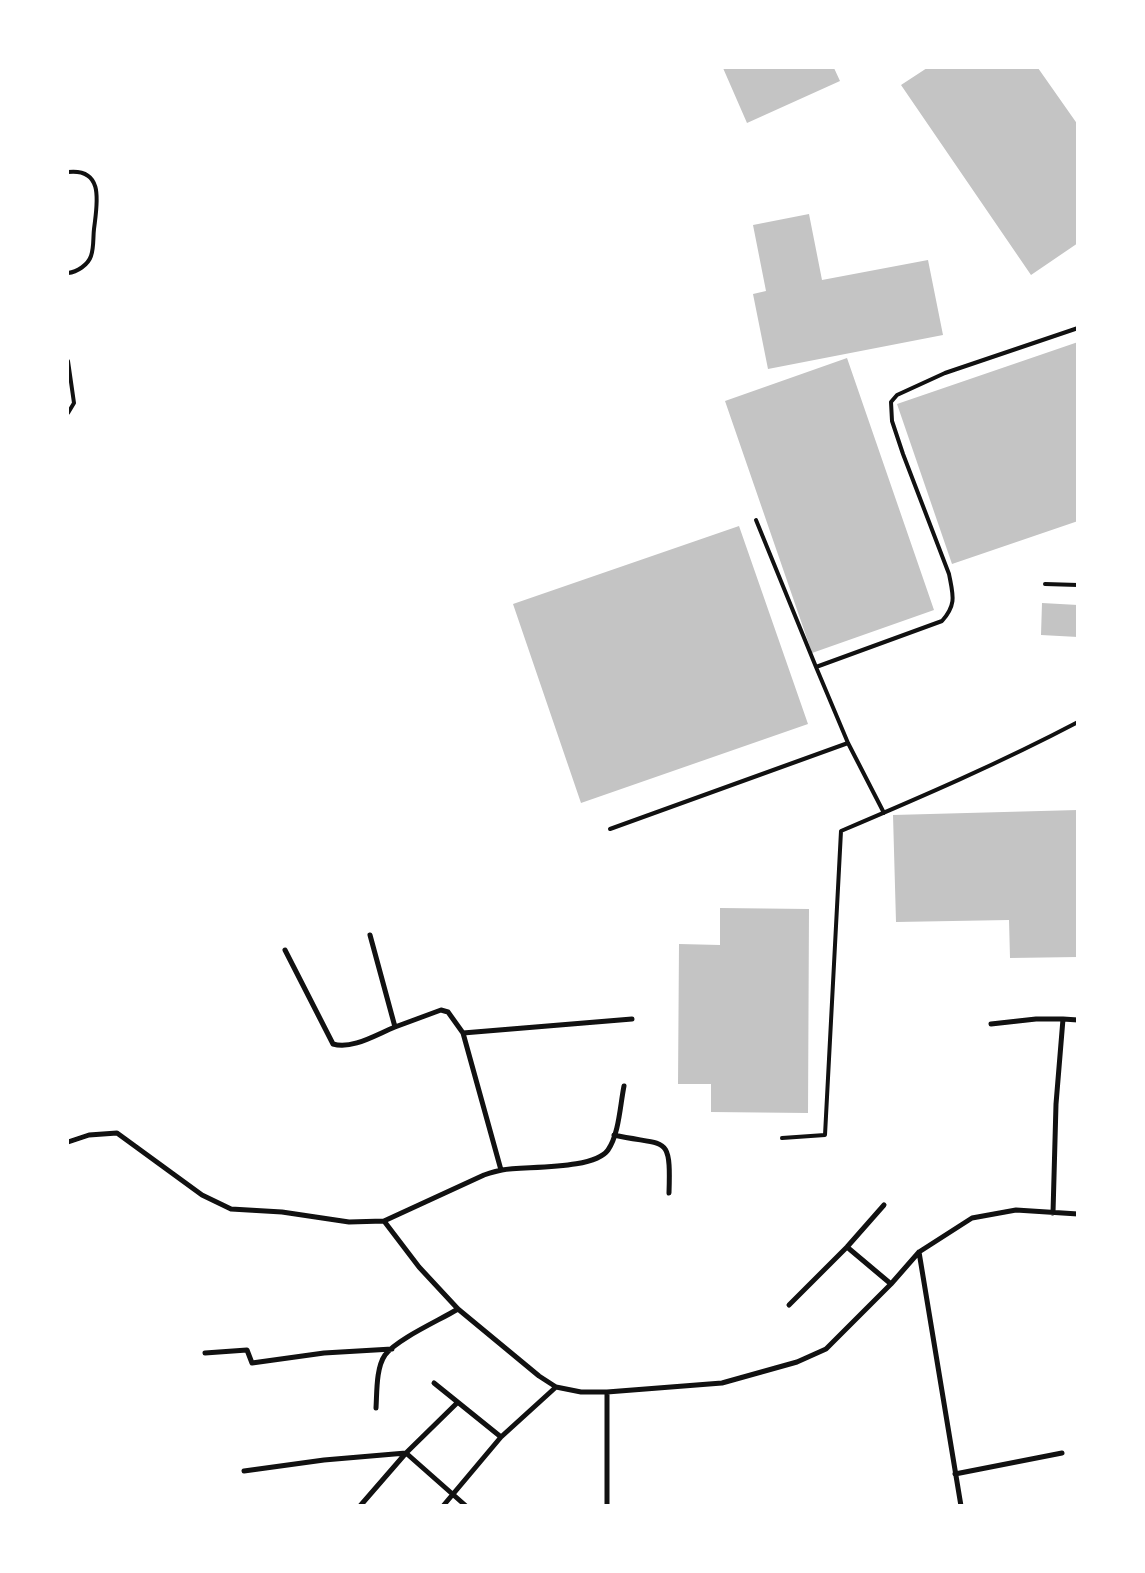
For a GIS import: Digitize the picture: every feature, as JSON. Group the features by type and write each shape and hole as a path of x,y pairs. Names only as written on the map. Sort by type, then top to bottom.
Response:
{"street":[{"path":"370,935 395,1027"},
{"path":"285,950 333,1044 342,1046 352,1044 441,1010 448,1012 463,1033 501,1170"},
{"path":"463,1033 632,1019"},
{"path":"991,1024 1036,1019 1078,1020"},
{"path":"1053,1213 1056,1104 1063,1019"},
{"path":"68,1142 89,1135 116,1133 202,1195 232,1209 282,1212 349,1222 384,1221 484,1175 501,1170 576,1164 595,1159 607,1152 614,1135 624,1086"},
{"path":"614,1135 660,1143 668,1152 670,1162 669,1193"},
{"path":"789,1305 847,1247 884,1205"},
{"path":"384,1221 420,1267 458,1310 540,1376 556,1387 581,1392 607,1392 722,1383 797,1362 826,1350 891,1284 919,1252 972,1218 1016,1210 1078,1214"},
{"path":"847,1247 891,1284"},
{"path":"919,1252 961,1506"},
{"path":"376,1408 381,1366 385,1355 458,1310"},
{"path":"206,1353 247,1350 252,1363 324,1353 392,1349"},
{"path":"434,1383 501,1437"},
{"path":"443,1506 451,1494 501,1437 556,1387"},
{"path":"607,1392 607,1506"},
{"path":"360,1506 406,1453 457,1403"},
{"path":"244,1471 324,1460 406,1453 466,1506"},
{"path":"955,1474 1062,1453"}],"lane":[{"path":"68,172 77,171 91,177 97,188 98,203 91,257 77,272 68,273"},
{"path":"816,667 942,621 952,609 953,592 949,574 892,421 891,402 896,395 945,373 1078,328"},
{"path":"68,361 74,404 68,413"},
{"path":"756,520 848,743 884,813"},
{"path":"1045,584 1078,586"},
{"path":"782,1138 825,1135 840,831 1008,758 1078,722"},
{"path":"610,829 848,743"}],"building":[{"path":"723,68 834,68 840,81 747,123"},
{"path":"927,68 1038,68 1078,125 1078,243 1031,275 901,85"},
{"path":"809,214 822,280 928,260 943,335 768,369 753,294 766,291 753,225"},
{"path":"1078,342 1078,521 952,564 897,404"},
{"path":"847,358 934,610 812,653 725,401"},
{"path":"739,526 808,724 581,803 513,604"},
{"path":"1042,603 1078,605 1078,637 1041,635"},
{"path":"1078,810 1078,957 1010,958 1009,920 896,922 893,815"},
{"path":"720,908 809,909 808,1113 711,1112 711,1084 678,1084 679,944 720,945"}]}
